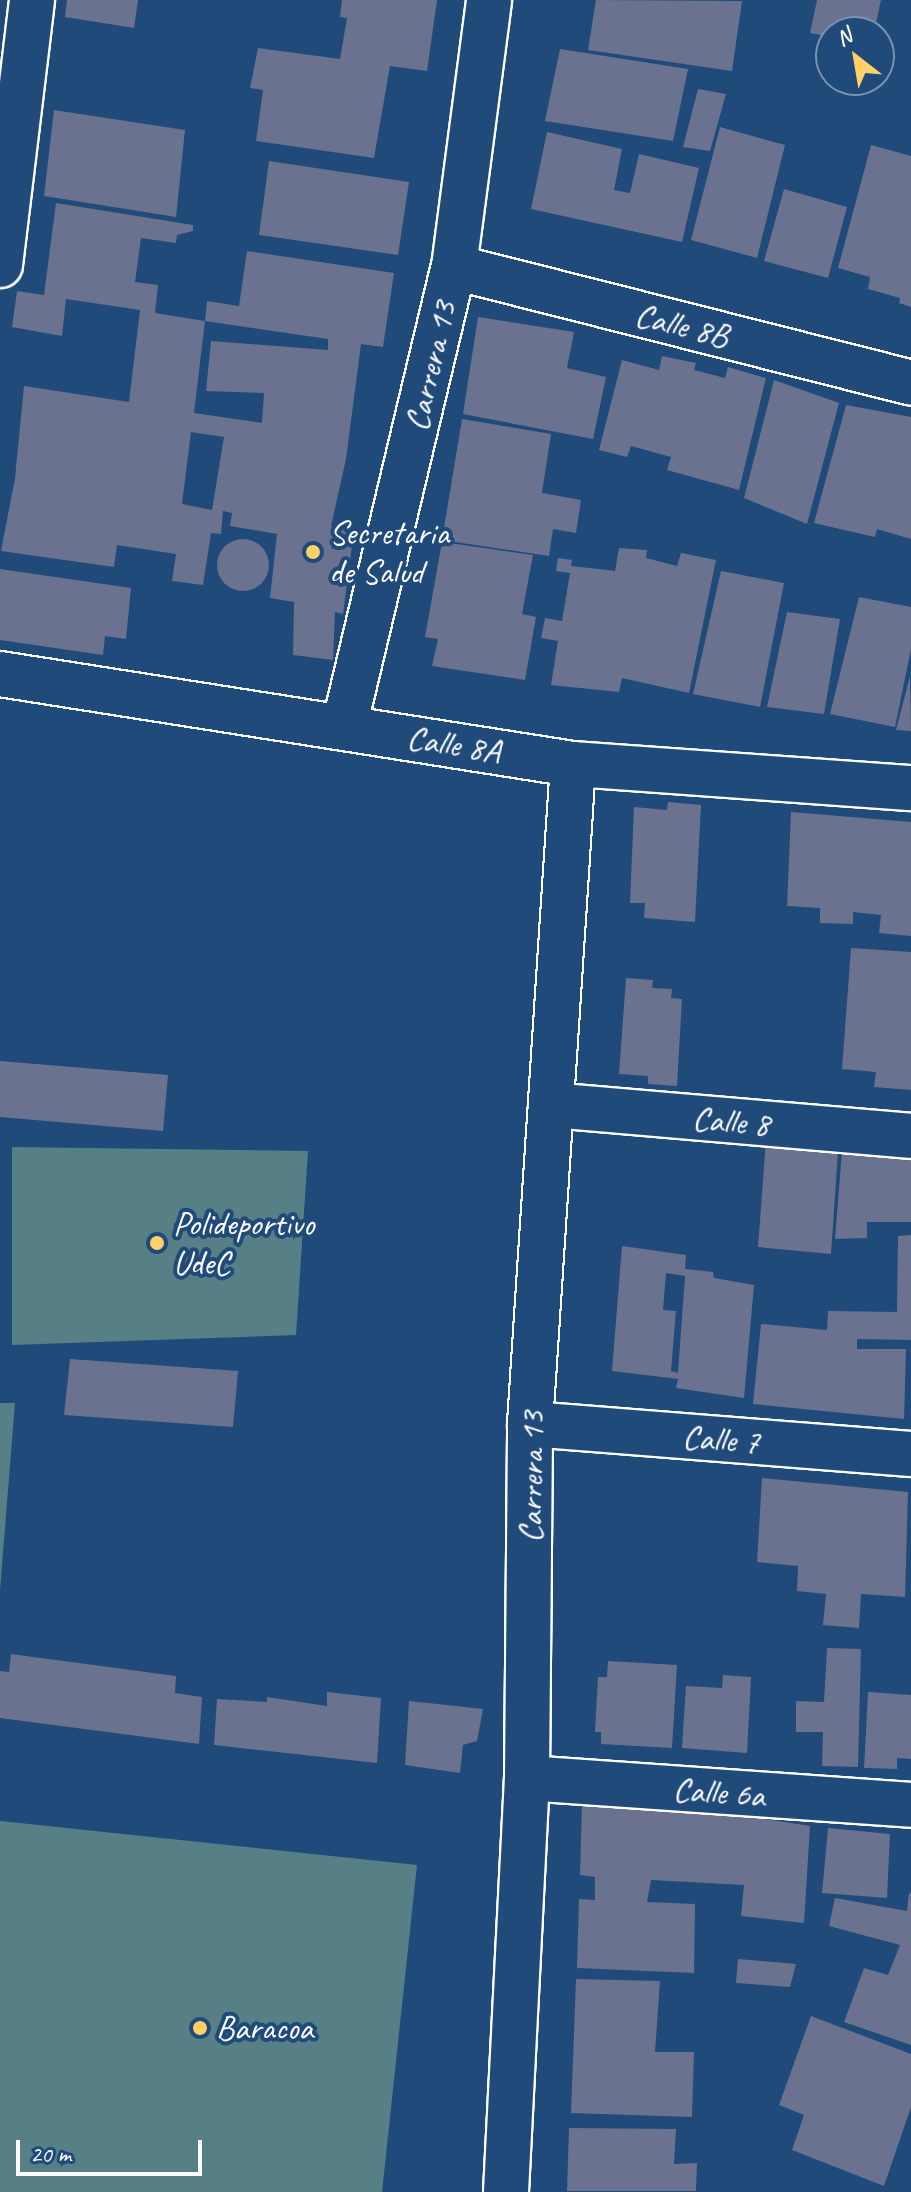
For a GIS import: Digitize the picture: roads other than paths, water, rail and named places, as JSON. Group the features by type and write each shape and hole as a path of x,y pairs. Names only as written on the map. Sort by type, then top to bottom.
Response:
{"street":[{"path":"0,265 32,0"},
{"name":"Carrera 13","path":"344,727 454,267 489,0"},
{"name":"Calle 8B","path":"454,267 911,383"},
{"name":"Calle 8A","path":"0,674 573,764 911,788"},
{"name":"Carrera 13","path":"506,2192 527,1778 530,1424 573,764"},
{"name":"Calle 8","path":"551,1105 911,1136"},
{"name":"Calle 7","path":"530,1424 911,1454"},
{"name":"Calle 6a","path":"527,1778 911,1805"}],"place":[{"name":"Secretaria de Salud","path":"313,552"},
{"name":"Polideportivo UdeC","path":"157,1243"},
{"name":"Baracoa","path":"200,2028"}]}
